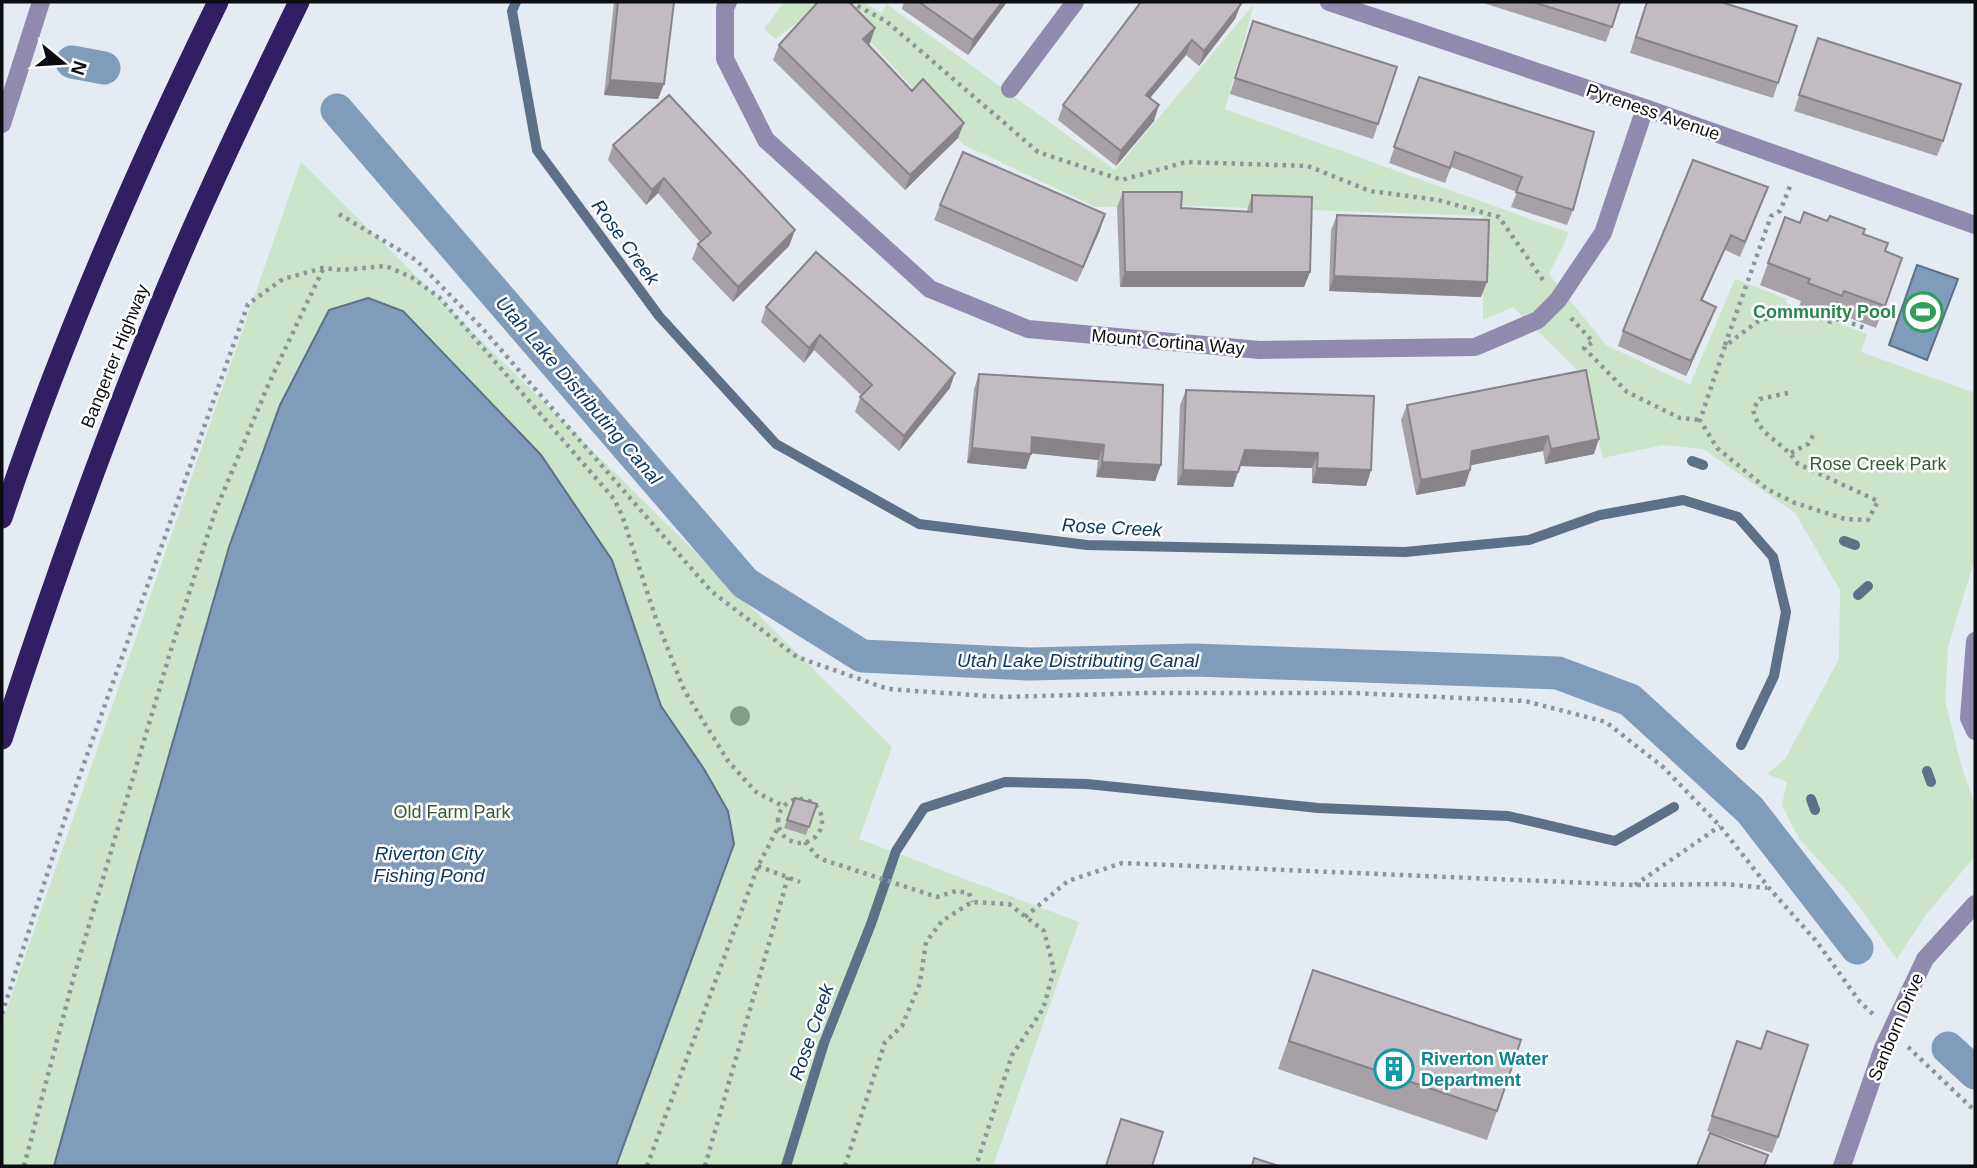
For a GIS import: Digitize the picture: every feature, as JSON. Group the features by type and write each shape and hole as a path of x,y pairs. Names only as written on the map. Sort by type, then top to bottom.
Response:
{"highway":[{"path":"2,518 87,291 138,173 218,2"},
{"name":"Bangerter Highway","path":"2,739 64,553 125,391 238,127 299,2"}],"street":[{"path":"2,124 6,101 41,2"},
{"name":"Mount Cortina Way","path":"728,2 725,8 725,59 765,140 930,289 1028,329 1260,350 1475,347 1538,320 1558,300 1603,233 1645,108"},
{"path":"1010,89 1075,2"},
{"name":"Pyreness Avenue","path":"1329,2 1645,108 1975,225"},
{"path":"1975,640 1969,718 1975,731"},
{"name":"Sanborn Drive","path":"1842,1166 1891,1031 1926,958 1975,904"}],"path":[{"path":"850,2 886,21 1038,152 1122,180 1186,162 1308,166 1370,191 1438,200 1499,217 1558,300 1593,342 1584,348 1627,393 1680,418 1700,420"},
{"path":"1788,393 1760,398 1753,409 1755,423 1766,435 1791,453 1798,464 1878,502 1868,520 1845,519 1796,503 1767,489 1717,448 1700,420 1771,216 1780,211 1799,164"},
{"path":"339,214 416,260 482,328 711,591 797,657 888,689 989,696 1354,694 1525,701 1606,722 1663,767 1720,826 1816,942 1860,1002"},
{"path":"2,1014 76,787 248,304 283,279 323,268 342,270 386,266 411,277 439,296 614,499 684,690 728,761 756,792 783,806"},
{"path":"24,1166 74,976 215,512 269,383 323,268"},
{"path":"1725,346 1757,322 1794,309 1831,322 1839,320 1868,329"},
{"path":"1791,453 1808,444 1814,434"},
{"path":"804,799 820,813 821,827 812,839 805,842 786,838 779,826 778,819 783,806 789,802 804,799"},
{"path":"647,1166 758,866 779,826"},
{"path":"1635,885 1720,826"},
{"path":"805,842 817,856 831,862 937,897 956,891 969,893 972,902"},
{"path":"1025,917 1068,881 1122,863 1635,885 1725,884 1769,888"},
{"path":"758,866 800,882"},
{"path":"705,1166 788,877"},
{"path":"845,1166 885,1042 902,1026 920,983 926,942 942,921 972,902 1009,904 1044,931 1054,970 1043,1009 1012,1055 976,1166"},
{"path":"1891,1031 1975,1111"}],"green space":[{"path":"784,2 823,2 776,39 764,29"},
{"name":"Rose Creek Park","path":"835,2 863,2 881,13 887,4 1115,170 1254,4 1225,109 1569,233 1549,274 1606,345 1690,385 1735,279 1787,299 1786,303 1867,334 1861,352 1975,393 1975,558 1948,647 1945,700 1961,765 1975,805 1975,856 1925,916 1897,959 1848,892 1799,839 1782,805 1787,782 1767,774 1785,759 1839,659 1840,590 1795,513 1703,449 1663,445 1603,458 1581,374 1513,307 1483,320 1483,216 1195,206 1096,207 964,145"},
{"name":"Riverton City Fishing Pond","path":"301,162 892,747 859,839 1079,922 993,1166 2,1166 2,1023"}],"water":[{"name":"Community Pool","path":"1917,265 1958,279 1927,360 1889,345"},
{"name":"Riverton City Fishing Pond","path":"368,298 403,311 541,455 612,560 661,706 704,769 728,811 734,844 616,1166 54,1166 229,547 280,405 329,310"}],"building":[{"path":"618,2 674,2 664,84 610,80"},
{"path":"818,2 849,2 875,28 863,39 912,91 923,79 964,123 910,175 779,45"},
{"path":"919,2 1002,2 973,40"},
{"path":"1141,2 1241,4 1204,51 1192,40 1146,95 1159,105 1121,151 1063,105"},
{"path":"1533,2 1620,2 1612,27"},
{"path":"1647,2 1721,2 1797,26 1778,83 1636,37"},
{"path":"1253,21 1397,67 1378,124 1235,78"},
{"path":"1818,38 1961,84 1943,141 1799,95"},
{"path":"1419,77 1594,132 1573,210 1516,192 1522,177 1455,152 1450,168 1394,147"},
{"path":"669,95 795,230 738,287 698,244 711,233 664,178 652,190 613,145"},
{"path":"963,152 1105,214 1083,267 940,205"},
{"path":"1693,160 1768,187 1745,242 1731,235 1701,300 1716,307 1691,361 1623,331"},
{"path":"1123,192 1182,192 1181,208 1252,212 1252,195 1312,197 1310,272 1125,272"},
{"path":"1804,212 1827,221 1830,216 1865,229 1863,234 1888,243 1885,251 1902,258 1885,306 1844,291 1842,296 1808,283 1810,279 1768,263 1785,217 1800,223"},
{"path":"1337,215 1489,220 1487,282 1334,276"},
{"path":"816,252 955,373 904,436 860,397 872,385 820,335 809,348 766,307"},
{"path":"1586,370 1599,439 1551,449 1548,436 1472,451 1470,470 1421,480 1407,405"},
{"path":"979,374 1163,385 1161,465 1102,462 1104,445 1032,437 1031,454 972,448"},
{"path":"1186,390 1374,396 1371,470 1317,468 1318,453 1245,450 1238,472 1183,470"},
{"path":"795,798 817,804 809,827 787,820"},
{"path":"1313,970 1521,1040 1497,1111 1289,1041"},
{"path":"1767,1031 1808,1045 1778,1137 1712,1116 1737,1041 1761,1049"},
{"path":"1121,1119 1163,1132 1152,1166 1106,1166"},
{"path":"1710,1133 1768,1155 1764,1166 1697,1166"},
{"path":"1254,1158 1279,1166 1252,1166"}],"waterway":[{"name":"Rose Creek","path":"516,2 512,11 537,150 659,316 776,444 919,524 1087,545 1405,552 1529,540 1600,515 1683,500 1738,517 1773,557 1786,612 1774,676 1741,745"},
{"name":"Utah Lake Distributing Canal","path":"72,62 104,68"},
{"name":"Utah Lake Distributing Canal","path":"337,110 745,583 862,656 1029,664 1194,660 1558,673 1630,700 1750,810 1857,948"},
{"path":"1692,461 1703,465"},
{"path":"1844,541 1855,545"},
{"path":"1858,595 1868,586"},
{"path":"1927,771 1931,782"},
{"name":"Rose Creek","path":"786,1166 824,1043 871,924 896,851 924,808 1005,782 1087,784 1318,808 1508,816 1615,841 1674,807"},
{"path":"1811,799 1815,810"},
{"name":"Utah Lake Distributing Canal","path":"1948,1048 1975,1073"}],"place":[{"name":"Community Pool","path":"1923,312"},
{"name":"Riverton Water Department","path":"1394,1069"}],"park label":[{"name":"Old Farm Park","path":"452,812"}]}
